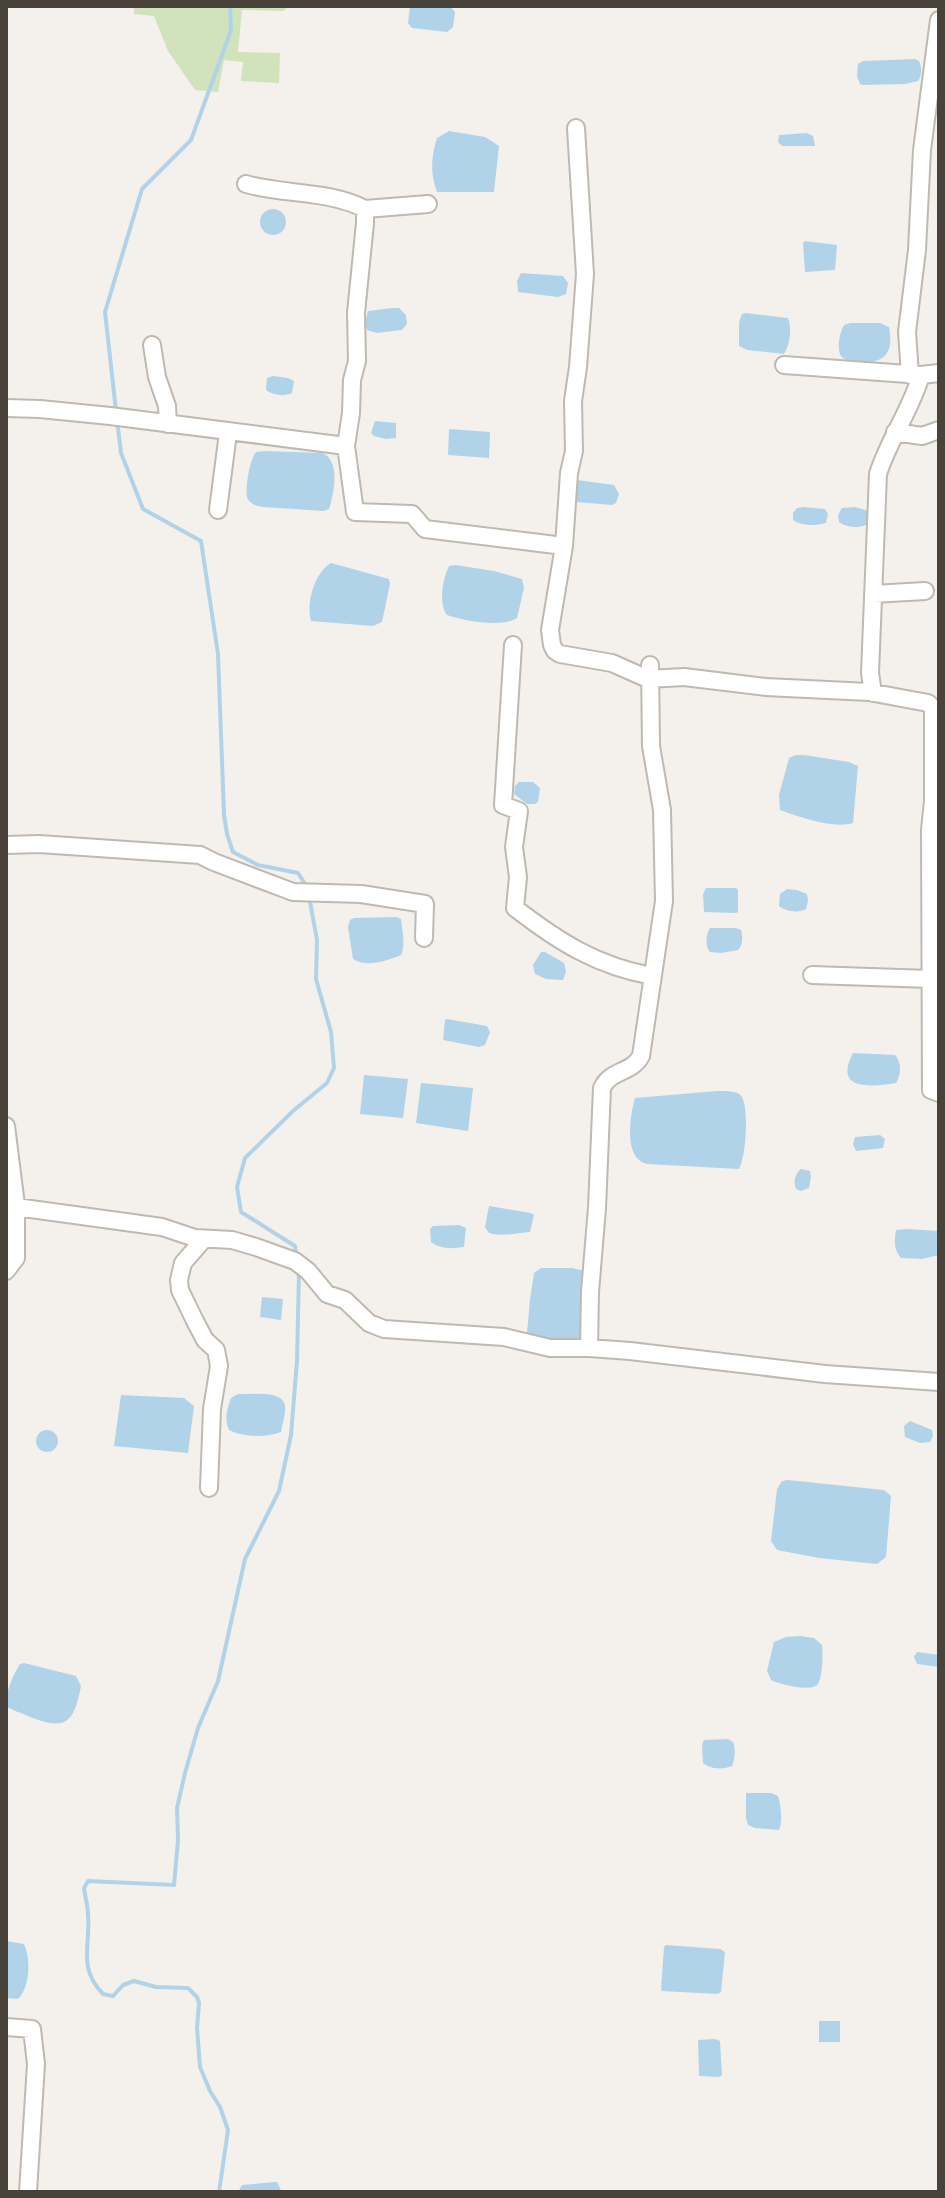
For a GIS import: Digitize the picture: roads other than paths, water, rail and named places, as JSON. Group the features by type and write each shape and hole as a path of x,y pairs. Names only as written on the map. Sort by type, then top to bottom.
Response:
{"street":[{"path":"873,693 870,673 878,474 895,432 916,394 916,375 907,332 917,250 922,150 939,22"},
{"path":"576,128 585,274 573,401 574,451 550,639 555,651 560,654 626,667 642,678 650,672 766,687 873,693 928,703 933,708 931,1090 939,1093"},
{"path":"246,184 319,194 365,209 428,204"},
{"path":"365,209 356,313 357,361 352,380 346,446 355,512 412,514 425,529 564,546"},
{"path":"152,345 157,377 167,406 168,424"},
{"path":"784,365 916,375 939,373"},
{"path":"6,408 40,409 346,446"},
{"path":"895,432 922,436 939,430"},
{"path":"218,510 228,433"},
{"path":"873,594 925,591"},
{"path":"513,645 503,805 519,811 514,847 518,877 515,908 558,940 607,965 652,976"},
{"path":"589,1348 602,1088 609,1077 639,1062 662,922 662,810 651,746 650,672"},
{"path":"6,845 39,844 200,855 293,892 361,894 425,904 424,938"},
{"path":"812,975 930,979"},
{"path":"6,1126 16,1207 16,1258 6,1271"},
{"path":"16,1207 162,1227 204,1239 232,1240 295,1261 327,1294 345,1300 369,1323 384,1329 504,1337 550,1348 589,1348 825,1374 939,1382"},
{"path":"204,1239 183,1263 179,1280 180,1290 205,1340 216,1350 219,1366 212,1409 209,1488"},
{"path":"6,2027 32,2029 36,2064 28,2192"}],"water":[{"path":"410,6 450,6 455,12 453,27 447,32 412,28 408,23"},
{"path":"863,61 919,61 921,69 918,81 863,85 857,77 858,64"},
{"path":"449,131 485,137 499,146 494,192 437,192 432,172 433,152 437,138"},
{"path":"807,133 813,136 815,146 782,146 778,142 779,135"},
{"path":"273,209 282,213 286,222 282,231 273,235 264,231 260,222 264,213"},
{"path":"805,241 837,245 835,270 805,272"},
{"path":"521,273 563,276 568,283 566,294 558,297 518,292 517,281"},
{"path":"399,308 406,315 407,324 402,330 377,333 367,330 368,311"},
{"path":"742,314 788,318 790,336 784,354 747,350 739,346 739,322"},
{"path":"880,323 889,327 890,344 886,355 868,362 843,358 839,349 840,336 844,325"},
{"path":"273,376 294,381 292,393 279,395 266,390 267,378"},
{"path":"375,421 396,423 396,438 374,436 371,433"},
{"path":"449,429 490,432 489,458 448,455"},
{"path":"256,452 322,453 328,457 334,470 329,509 263,507 250,501 247,481 250,467"},
{"path":"574,481 614,485 619,494 616,503 576,502 572,498"},
{"path":"803,507 825,509 828,514 826,523 809,525 793,520 793,513"},
{"path":"855,507 869,511 869,523 854,527 839,522 838,515 842,508"},
{"path":"331,563 389,579 382,622 373,626 311,621 313,589 320,574"},
{"path":"449,566 522,579 524,588 517,618 493,623 447,615 442,597 443,584"},
{"path":"804,755 858,766 853,823 827,823 780,810 779,795 789,758"},
{"path":"519,782 533,782 540,788 538,802 527,804 514,794"},
{"path":"706,888 736,888 738,912 704,912 703,894"},
{"path":"787,889 807,894 806,909 792,911 779,906 780,894"},
{"path":"401,919 403,937 401,955 370,963 353,959 348,927 350,920"},
{"path":"710,928 741,930 740,948 721,953 710,952 707,940"},
{"path":"541,952 564,963 566,972 563,980 546,979 535,974 533,965"},
{"path":"447,1019 487,1026 490,1032 485,1045 479,1047 443,1040"},
{"path":"853,1053 895,1055 900,1069 896,1083 866,1085 851,1080 848,1065"},
{"path":"364,1075 408,1079 403,1118 360,1114"},
{"path":"421,1083 473,1088 468,1131 416,1123"},
{"path":"717,1091 738,1093 744,1104 746,1133 739,1169 647,1164 634,1154 630,1136 635,1098"},
{"path":"880,1135 885,1139 883,1148 856,1151 853,1144 855,1137"},
{"path":"801,1169 810,1171 811,1177 809,1188 801,1191 796,1189 795,1184"},
{"path":"489,1206 531,1213 534,1215 530,1232 489,1233 485,1227"},
{"path":"459,1225 466,1228 464,1247 446,1248 431,1242 430,1229 433,1226"},
{"path":"896,1230 939,1231 939,1255 922,1259 901,1258 895,1245"},
{"path":"541,1268 585,1271 583,1327 579,1340 555,1341 527,1333 534,1273"},
{"path":"262,1297 283,1299 281,1320 260,1317"},
{"path":"238,1394 272,1395 283,1401 285,1409 281,1432 255,1436 229,1430 227,1410 231,1398"},
{"path":"121,1395 184,1398 194,1406 188,1453 114,1446"},
{"path":"910,1421 932,1430 930,1442 920,1443 905,1437 904,1426"},
{"path":"47,1430 55,1433 58,1441 55,1449 47,1452 39,1449 36,1441 39,1433"},
{"path":"782,1481 884,1490 891,1496 886,1557 877,1564 777,1550 771,1541 777,1489"},
{"path":"800,1636 814,1638 822,1645 819,1682 813,1687 801,1688 771,1680 767,1671 774,1642"},
{"path":"917,1652 939,1655 939,1667 917,1664 914,1657"},
{"path":"20,1664 76,1676 81,1686 75,1708 66,1721 42,1721 6,1706 12,1679"},
{"path":"728,1739 735,1748 732,1766 717,1768 703,1763 704,1740"},
{"path":"746,1793 778,1796 781,1813 779,1830 748,1825"},
{"path":"6,1941 24,1944 26,1950 27,1981 18,1999 6,1998"},
{"path":"666,1945 725,1952 721,1992 662,1991"},
{"path":"819,2021 840,2021 840,2042 819,2042"},
{"path":"698,2040 720,2041 722,2075 719,2077 699,2076"},
{"path":"277,2182 282,2192 238,2192 242,2185"}],"waterway":[{"path":"116,411 105,312 142,189 191,140 231,30 230,6"},
{"path":"117,420 121,453 143,509 201,541 218,654 224,815 233,852 258,865 298,873 307,887"},
{"path":"296,1255 295,1246 241,1212 237,1187 245,1158 327,1083 334,1068 331,1032 316,979 317,940 309,896"},
{"path":"219,2192 228,2130 200,2067 197,1997 188,1988 156,1987 134,1981 123,1985 113,1996 103,1994 90,1975 88,1965 88,1911 84,1888 88,1881 174,1885 177,1808 185,1773 198,1728 218,1681 245,1559 279,1491 291,1435 299,1271"}]}
